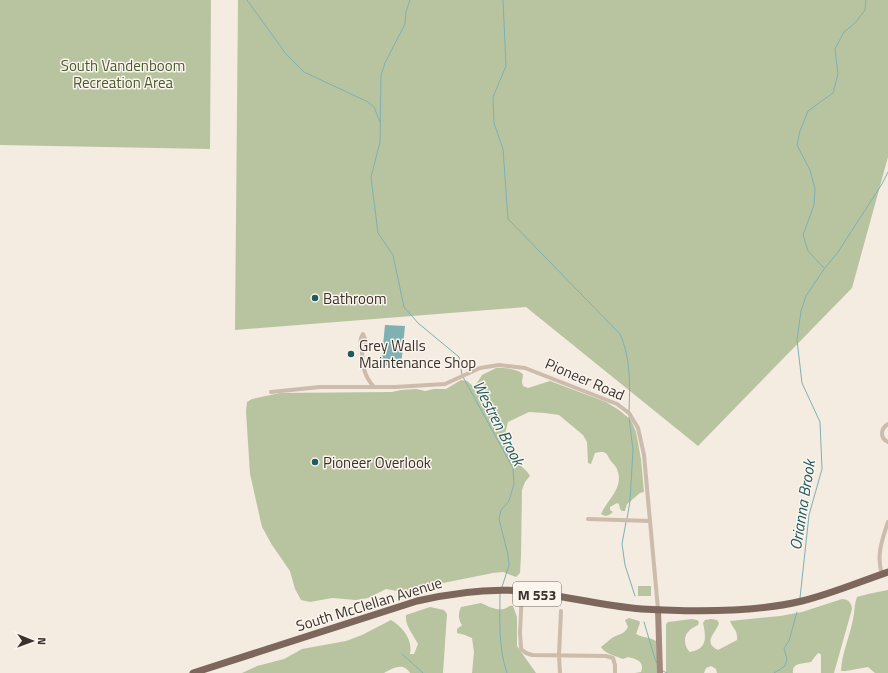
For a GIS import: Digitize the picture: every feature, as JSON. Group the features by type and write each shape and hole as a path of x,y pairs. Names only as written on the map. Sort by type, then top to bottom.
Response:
{"main road":[{"name":"South McClellan Avenue","path":"193,673 417,600 452,593 478,590 522,591 610,606 658,609 732,610 766,608 802,601 885,573"}],"street":[{"path":"362,350 362,362 365,373 374,387"},
{"name":"Pioneer Road","path":"271,392 320,387 374,387 445,384 480,368 499,366 525,368 618,404 630,413 638,428 644,455 658,609 660,673"},
{"path":"888,424 882,432 883,438 888,442"},
{"path":"588,519 650,521"},
{"path":"885,573 880,567 880,548 888,522"},
{"path":"522,591 520,632 521,649 532,655 606,656 613,658 615,673"},
{"path":"560,673 559,655 561,611"}],"green space":[{"name":"South Vandenboom Recreation Area","path":"0,0 211,0 210,149 0,145"},
{"path":"238,0 888,0 888,157 852,288 698,446 526,307 235,330"},
{"path":"496,368 510,369 520,372 523,374 523,386 528,388 550,381 606,402 631,420 636,432 641,459 644,492 640,493 627,504 625,511 620,509 619,504 617,503 610,507 610,510 613,512 607,516 602,515 601,514 604,508 615,492 619,481 619,474 616,467 603,452 595,453 591,464 588,463 587,442 583,435 559,415 529,412 508,422 504,437 519,463 530,476 525,482 522,490 520,573 516,577 503,572 493,573 438,584 409,593 386,589 368,598 356,600 332,598 310,602 301,600 295,589 290,571 272,545 262,527 250,474 246,411 247,402 252,399 280,393 392,392 416,389 425,391 446,389 461,380 467,381 473,386 482,375"},
{"path":"638,586 651,586 651,596 638,596"},
{"path":"888,590 888,673 875,673 868,667 841,671 857,597"},
{"path":"842,599 849,602 852,609 834,673 821,673 821,655 819,653 811,662 796,665 793,669 793,673 717,673 716,669 711,666 706,668 704,673 666,673 666,624 668,622 692,619 699,622 698,625 687,633 685,639 685,644 690,652 700,648 703,645 705,633 703,623 705,620 717,620 719,623 710,641 713,647 718,650 737,640 736,632 730,621 780,616 802,612"},
{"path":"481,603 498,609 513,606 517,617 517,646 536,673 472,673 474,652 472,638 457,633 457,629 462,625 459,612 461,607"},
{"path":"430,607 444,610 447,614 443,673 410,673 404,668 398,667 384,673 242,673 257,666 284,659 302,649 346,641 362,635 391,620 406,634 411,649 410,654 414,654 418,644 408,626 406,615"},
{"path":"629,618 639,621 640,623 636,634 656,641 658,673 635,673 641,672 642,665 639,661 628,657 623,659 614,656 601,647 612,638 625,632 628,627 625,620"}],"water":[{"path":"385,325 405,326 401,366 381,365"}],"waterway":[{"path":"247,0 286,54 304,72 368,102 374,107 380,122"},
{"name":"Westren Brook","path":"410,0 406,12 405,24 385,63 381,75 380,142 371,177 378,233 393,255 404,307 418,323 459,357 462,375"},
{"path":"503,0 506,66 493,97 494,123 503,149 508,219 620,334 624,343 628,363 629,412"},
{"path":"824,268 808,251 803,235 814,205 815,189 810,170 797,145 800,131 808,111 833,93 838,74 835,49 844,32 855,23 865,10 866,0"},
{"name":"Orianna Brook","path":"800,598 809,515 822,469 820,422 802,383 797,340 801,311 806,296 824,269 838,252 882,184 888,172"},
{"name":"Westren Brook","path":"463,377 513,468 514,484 509,501 501,510 499,519 509,565 502,587"},
{"path":"627,519 630,501 633,450 629,417"},
{"path":"626,522 622,544 625,565 635,596"},
{"name":"Westren Brook","path":"500,592 501,643 507,673"},
{"name":"Orianna Brook","path":"774,673 785,666 787,659 784,648 789,641 797,612"},
{"path":"644,622 657,663"},
{"path":"402,654 423,673"},
{"path":"663,671 667,673"}],"place":[{"name":"Bathroom","path":"315,298"},
{"name":"Grey Walls Maintenance Shop","path":"351,354"},
{"name":"Pioneer Overlook","path":"315,462"}]}
